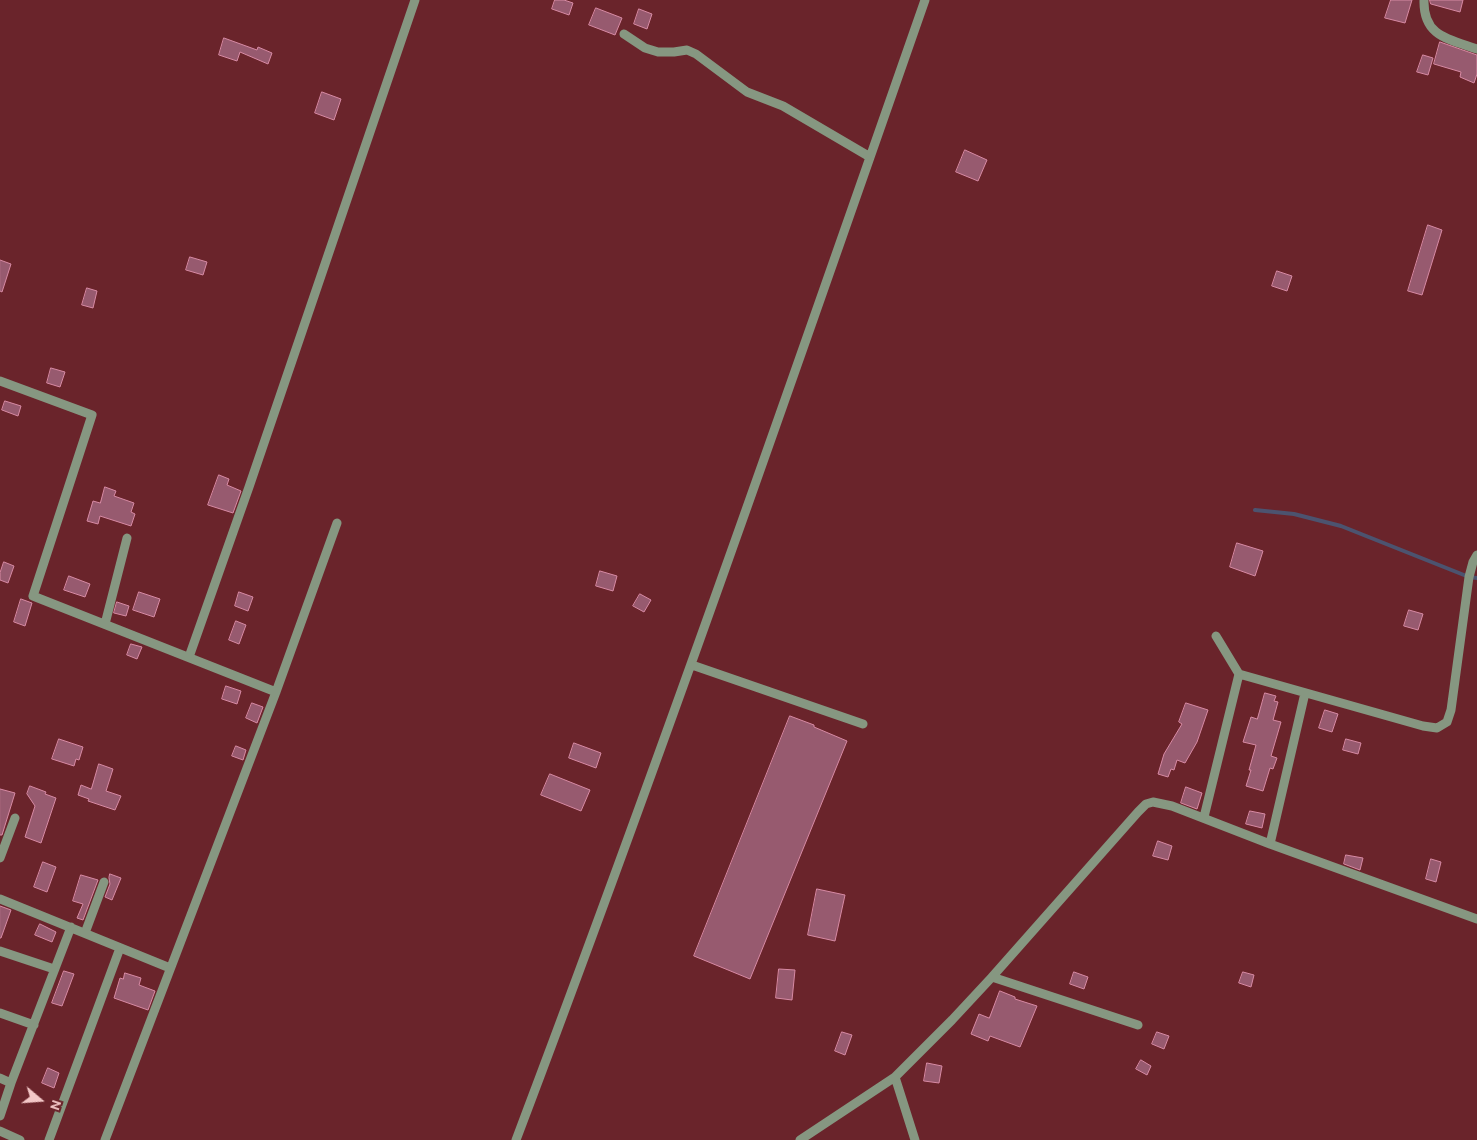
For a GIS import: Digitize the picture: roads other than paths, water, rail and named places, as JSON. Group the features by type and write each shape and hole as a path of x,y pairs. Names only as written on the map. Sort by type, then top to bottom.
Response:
{"street":[{"path":"189,657 415,0"},
{"path":"516,1140 588,952 692,665 925,0"},
{"path":"1424,0 1424,10 1430,27 1438,34 1477,49"},
{"path":"624,34 645,48 658,52 686,50 696,54 747,92 783,106 870,157"},
{"path":"0,381 92,415 33,596 276,692"},
{"path":"105,1140 276,692 337,523"},
{"path":"105,624 127,538"},
{"path":"1216,636 1239,674 1423,726 1437,728 1447,722 1451,710 1469,577 1477,555"},
{"path":"692,665 863,724"},
{"path":"1204,817 1239,674"},
{"path":"1270,844 1305,693"},
{"path":"800,1140 895,1077 945,1028 992,977 1146,804 1153,802 1161,803 1204,817 1270,844 1477,918"},
{"path":"0,858 15,818"},
{"path":"85,933 104,882"},
{"path":"0,900 170,968"},
{"path":"0,1116 71,927"},
{"path":"50,1140 120,948"},
{"path":"0,951 54,969"},
{"path":"992,977 1138,1025"},
{"path":"0,1013 34,1024"},
{"path":"895,1077 915,1140"},
{"path":"0,1078 11,1083"},
{"path":"0,1131 20,1140"}],"waterway":[{"path":"1255,510 1294,514 1341,526 1469,577 1477,578"}]}
